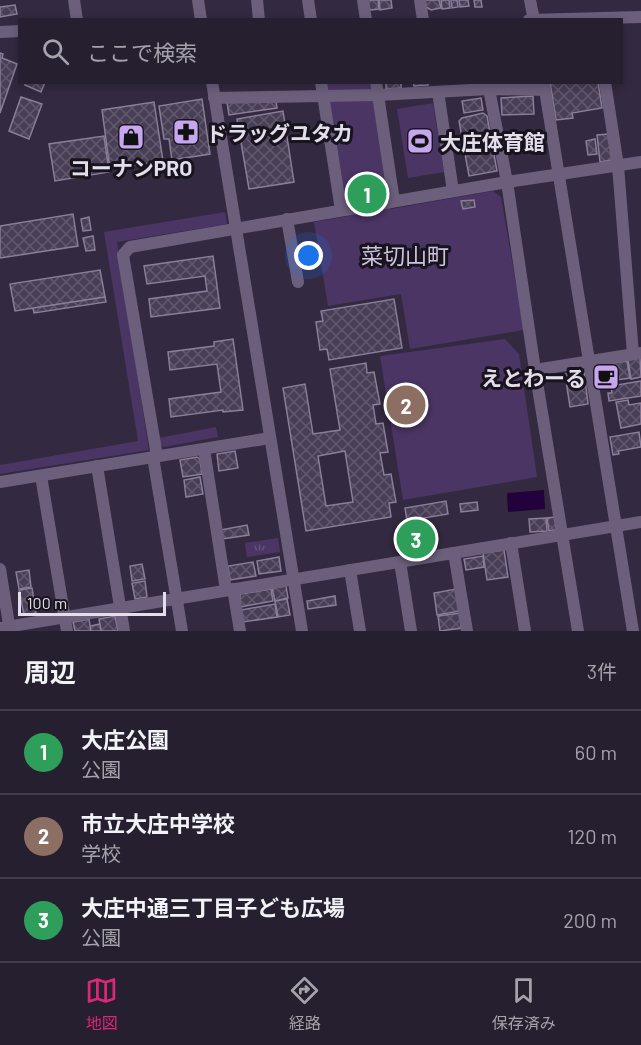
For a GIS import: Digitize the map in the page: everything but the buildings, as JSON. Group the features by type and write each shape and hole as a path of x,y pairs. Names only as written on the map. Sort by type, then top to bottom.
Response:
{"street":[{"path":"74,0 77,18"},
{"path":"198,0 201,18"},
{"path":"256,0 259,18"},
{"path":"308,0 312,18"},
{"path":"363,0 366,18"},
{"path":"420,0 423,18"},
{"path":"530,0 532,18"},
{"path":"618,18 641,17"},
{"path":"0,32 18,32"},
{"path":"212,84 302,631"},
{"path":"535,370 637,353 618,166 605,84"},
{"path":"214,98 322,89 377,89 438,93 489,86 544,86 633,631"},
{"path":"489,86 507,182 578,631"},
{"path":"322,89 341,210"},
{"path":"377,89 394,201"},
{"path":"438,93 453,191"},
{"path":"182,631 123,255 130,247 507,182 641,162"},
{"path":"287,219 298,282"},
{"path":"0,482 270,438"},
{"path":"204,449 229,590 240,631"},
{"path":"97,466 124,631"},
{"path":"41,476 67,631"},
{"path":"0,569 7,628 641,522"},
{"path":"511,543 525,631"},
{"path":"454,553 467,631"},
{"path":"400,562 411,631"},
{"path":"350,570 360,631"}],"green space":[{"path":"327,84 370,84 391,209 493,191 501,197 524,330 410,349 401,294 328,306 314,222 348,216"},
{"name":"大庄体育館","path":"433,103 444,172 408,178 397,109"},
{"path":"225,212 227,224 117,242 149,450 0,474 0,465 138,441 104,232"},
{"path":"505,339 519,354 537,477 403,500 380,356"},
{"path":"216,427 218,437 164,447 160,445 159,438"},
{"path":"424,524 429,551 408,553 403,528"},
{"path":"278,538 280,552 247,557 245,543"}],"shaded area":[{"path":"544,490 545,509 508,512 507,493"}],"place":[{"name":"ドラッグユタカ","path":"186,132"},
{"name":"コーナンPRO","path":"131,137"},
{"name":"大庄体育館","path":"420,141"},
{"name":"大庄公園","path":"367,194"},
{"name":"えとわーる","path":"606,377"},
{"name":"市立大庄中学校","path":"406,405"},
{"name":"大庄中通三丁目子ども広場","path":"416,539"}],"district":[{"name":"菜切山町","path":"405,255"}]}
